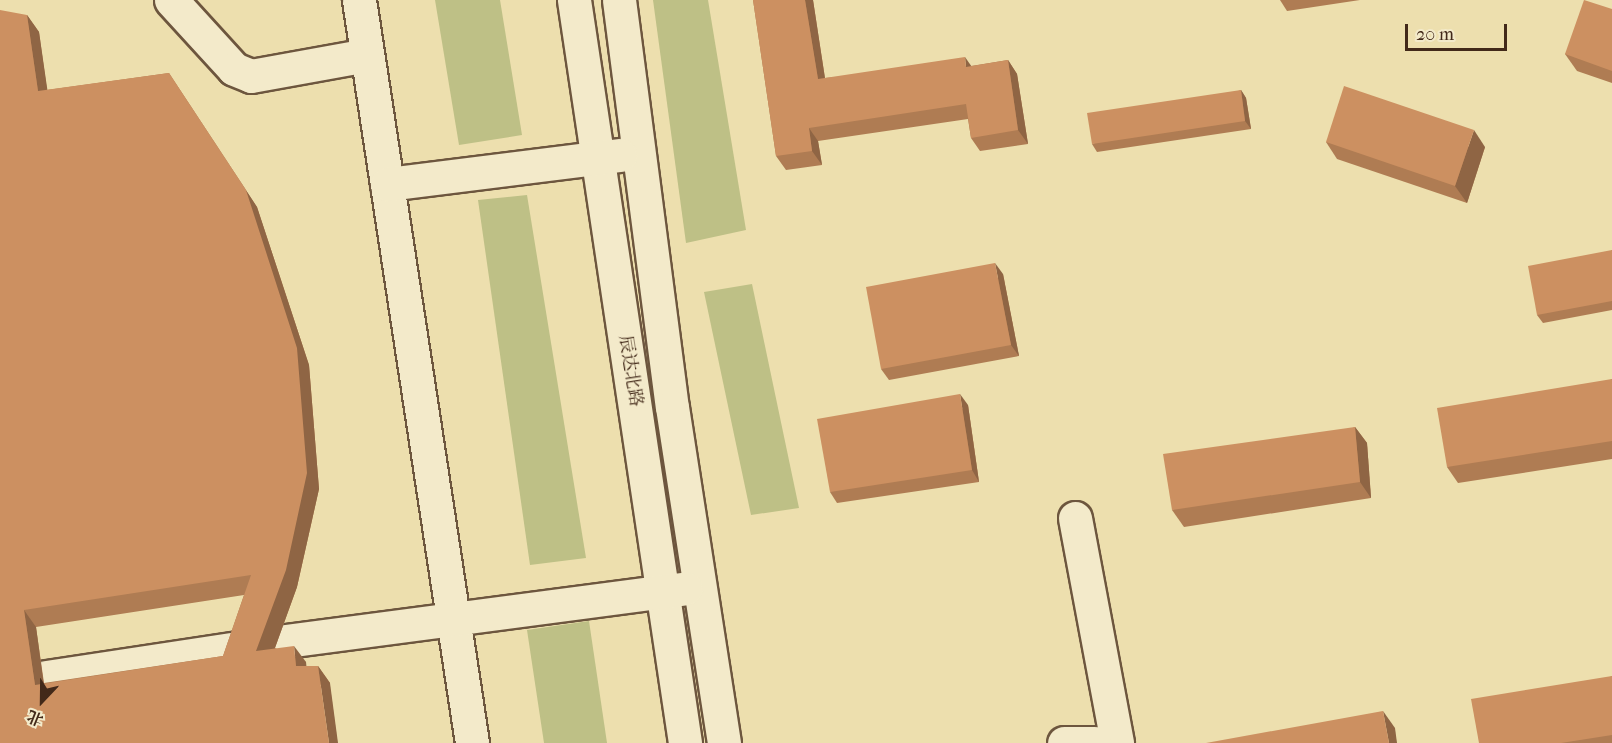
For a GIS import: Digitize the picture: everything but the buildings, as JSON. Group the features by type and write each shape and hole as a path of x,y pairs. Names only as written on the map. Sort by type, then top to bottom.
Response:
{"street":[{"path":"171,0 234,69 251,76 367,55"},
{"path":"359,0 472,743"},
{"name":"辰达北路","path":"574,0 685,743"},
{"name":"辰达北路","path":"619,0 724,743"},
{"path":"387,184 639,152"},
{"path":"1075,518 1117,743"},
{"path":"286,641 453,616 700,586"},
{"path":"46,677 238,648"},
{"path":"1064,743 1094,743"}],"green space":[{"path":"435,0 500,0 522,135 459,145"},
{"path":"653,0 708,0 746,230 686,243"},
{"path":"527,195 586,558 530,565 478,200"},
{"path":"752,284 799,508 751,515 704,292"},
{"path":"589,621 607,743 544,743 527,630"}]}
